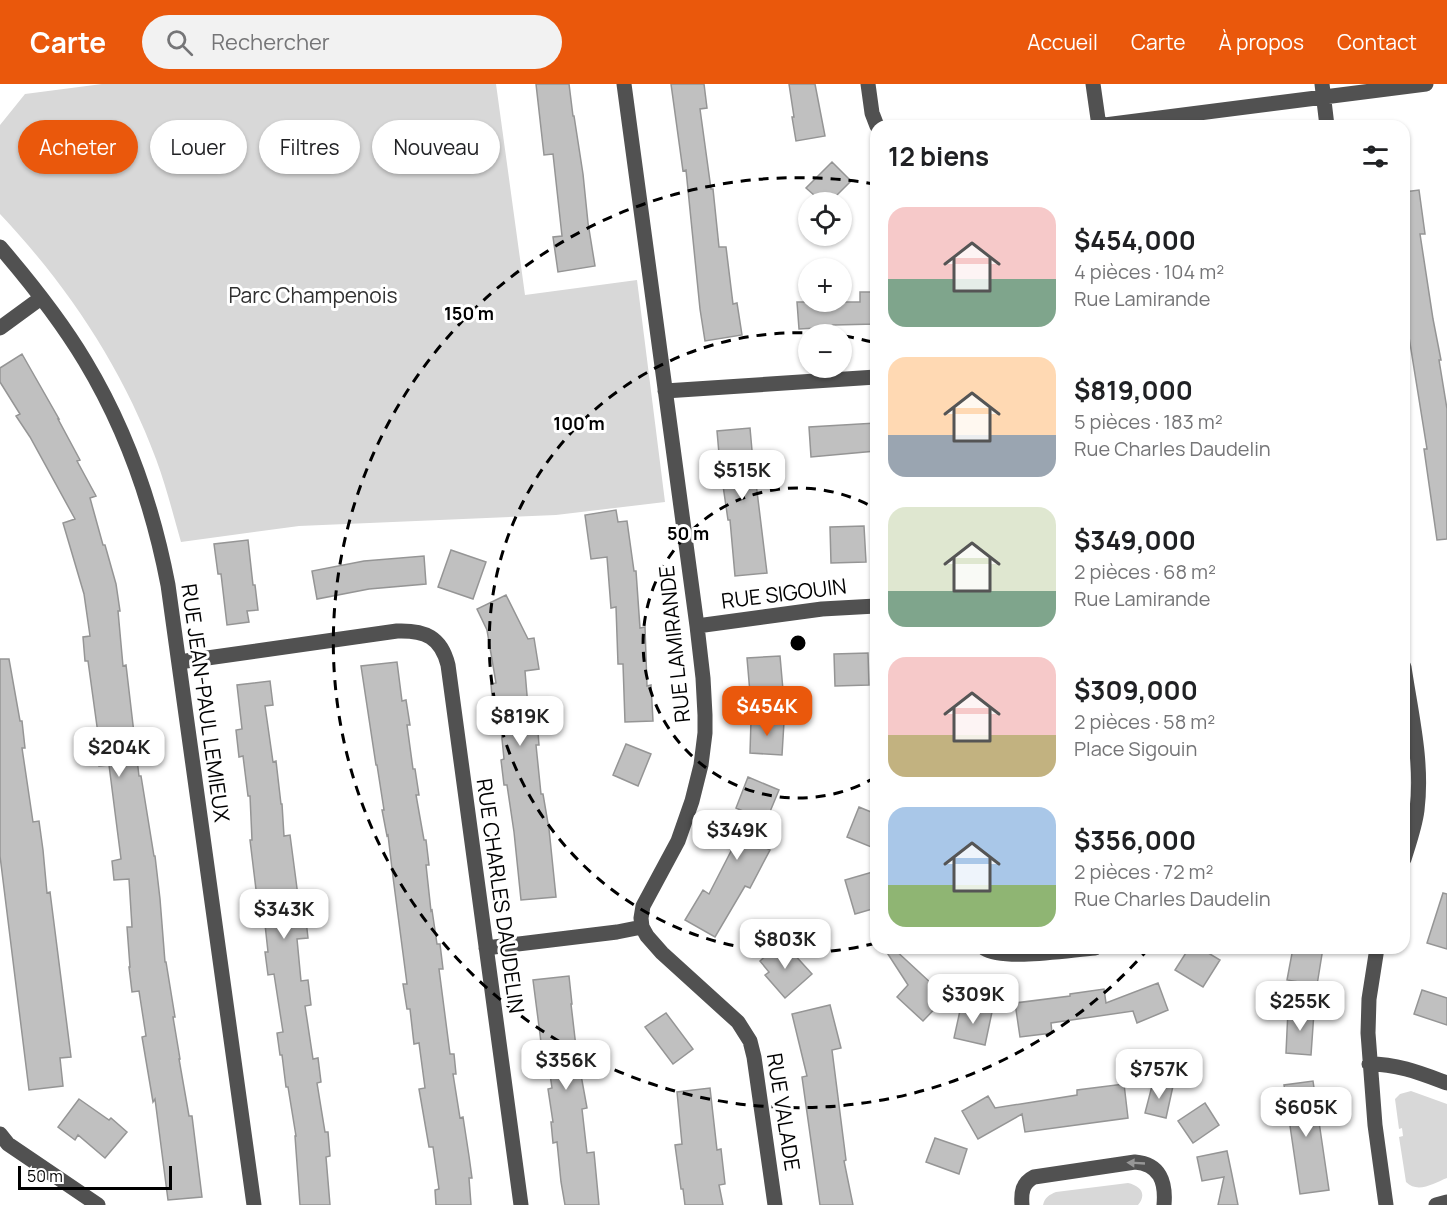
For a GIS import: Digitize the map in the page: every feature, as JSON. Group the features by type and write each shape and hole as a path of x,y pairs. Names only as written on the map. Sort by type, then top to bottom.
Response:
{"street":[{"name":"RUE LAMIRANDE","path":"624,84 697,626 705,716 701,765 692,801 678,841 643,906 642,927"},
{"path":"868,84 875,120"},
{"path":"1093,84 1097,120"},
{"path":"1143,120 1277,102 1323,91 1426,84"},
{"path":"1323,91 1326,120"},
{"name":"RUE JEAN-PAUL LEMIEUX","path":"0,248 58,320 85,362 104,397 133,462 151,515 162,558 179,662 254,1205"},
{"path":"0,328 41,298"},
{"path":"665,391 870,377"},
{"name":"RUE SIGOUIN","path":"697,626 822,609 870,606"},
{"name":"RUE CHARLES DAUDELIN","path":"179,662 397,631 423,633 436,641 444,652 448,665 520,1205"},
{"path":"1410,707 1418,756 1419,789 1415,821 1410,838"},
{"path":"486,948 617,933 642,927"},
{"name":"RUE VALADE","path":"642,927 646,936 662,953 738,1022 750,1041 775,1205"},
{"path":"1376,954 1368,1011 1369,1064 1386,1205"},
{"path":"1369,1064 1407,1068 1447,1083"},
{"path":"0,1134 8,1144 98,1205"},
{"path":"1022,1205 1024,1185 1034,1177 1135,1162 1148,1164 1158,1173 1164,1191 1164,1205"},
{"path":"1436,1205 1447,1202"}],"green space":[{"name":"Parc Champenois","path":"102,84 496,84 525,295 637,280 665,502 556,515 299,526 181,542 156,459 127,392 70,298 25,241 0,214 0,125 25,94"},
{"path":"1411,1091 1447,1104 1447,1178 1421,1187 1406,1182 1399,1137 1403,1136 1402,1128 1399,1129 1395,1099 1400,1094"},
{"path":"1128,1183 1141,1191 1142,1197 1138,1205 1043,1205 1048,1197 1056,1192"}],"building":[{"path":"536,84 569,84 595,266 558,272 553,237 562,236 553,154 544,155"},
{"path":"671,84 704,84 707,108 700,109 711,189 713,189 719,247 726,247 733,304 737,303 742,335 705,341 686,170 683,171"},
{"path":"789,84 815,84 825,136 796,141"},
{"path":"832,162 851,181 840,192 811,192 806,188"},
{"path":"1419,190 1425,234 1420,234 1447,409 1447,539 1437,540 1424,449 1427,449 1410,343 1410,191"},
{"path":"860,292 870,292 870,324 799,324 797,302 798,312 852,312 852,302 860,302"},
{"path":"22,354 59,419 80,460 77,461 96,496 90,498 116,584 123,666 126,665 139,776 141,776 155,856 165,962 175,1017 173,1017 179,1059 189,1116 192,1116 202,1197 168,1200 155,1099 153,1102 142,1037 146,1036 139,991 132,992 127,927 132,927 129,879 114,880 112,861 121,859 109,765 99,766 96,741 99,741 88,661 85,661 83,637 90,636 84,594 63,523 75,519 16,416 20,414 0,382 0,368"},
{"path":"870,423 870,452 811,457 809,427"},
{"path":"750,428 767,573 735,576 730,520 728,520 717,431"},
{"path":"616,510 618,522 627,521 634,571 636,571 640,628 645,627 647,686 651,685 653,721 625,722 623,664 618,664 616,607 611,608 607,557 591,559 585,515"},
{"path":"864,526 866,562 831,563 830,527"},
{"path":"248,540 258,610 247,611 249,622 227,625 221,574 218,574 214,544"},
{"path":"451,550 486,562 473,599 438,587"},
{"path":"424,556 426,584 369,589 317,599 312,571 364,561"},
{"path":"506,595 528,639 534,638 539,669 525,671 529,719 537,719 539,745 536,745 541,794 543,794 549,829 556,897 521,900 514,832 501,760 504,759 499,709 493,709 491,684 496,683 487,630 477,609"},
{"path":"868,653 869,685 835,686 834,654"},
{"path":"780,656 783,690 750,693 747,658"},
{"path":"0,659 9,659 20,721 22,721 25,748 22,748 33,822 39,821 71,1057 60,1058 63,1086 29,1090 0,856"},
{"path":"397,662 402,701 406,700 413,769 415,769 419,795 416,795 424,840 426,840 431,911 437,944 440,944 443,969 439,969 450,1054 454,1054 456,1074 453,1074 460,1118 463,1117 472,1178 469,1178 471,1205 436,1205 435,1190 439,1189 433,1147 429,1147 419,1089 425,1088 419,1043 414,1044 410,1009 407,1009 403,984 407,984 388,835 382,810 384,810 361,666"},
{"path":"270,681 273,705 265,706 273,762 276,761 284,836 290,835 300,911 305,911 308,938 297,939 301,981 308,980 311,1005 305,1006 313,1059 318,1058 321,1082 317,1083 325,1132 328,1132 330,1156 326,1157 330,1205 300,1205 296,1136 277,1033 283,1032 274,974 268,975 263,906 258,906 250,840 252,840 250,796 248,796 243,756 239,757 236,730 242,729 237,685"},
{"path":"751,720 784,722 782,755 750,753"},
{"path":"626,744 651,754 638,786 613,775"},
{"path":"748,777 779,790 757,843 770,850 750,888 745,886 715,937 685,920 703,890 709,894 750,814 736,808"},
{"path":"859,807 870,812 870,847 847,837"},
{"path":"870,873 870,910 855,914 845,880"},
{"path":"1443,893 1447,894 1447,949 1427,943"},
{"path":"782,941 812,974 785,998 765,975 769,972 760,961"},
{"path":"888,954 899,954 946,997 923,1021 897,997 908,985"},
{"path":"1185,954 1210,954 1220,960 1203,987 1175,970"},
{"path":"1292,954 1322,954 1317,985 1287,980"},
{"path":"569,976 576,1047 582,1046 586,1074 581,1075 587,1108 582,1109 587,1153 594,1152 599,1205 565,1205 557,1142 553,1143 551,1122 553,1122 548,1089 552,1088 545,1041 541,1042 533,980"},
{"path":"1158,983 1168,1010 1137,1023 1133,1011 1051,1023 1052,1033 1020,1037 1015,1003 1104,989 1106,1003"},
{"path":"1422,990 1447,998 1447,1025 1414,1014"},
{"path":"830,1005 841,1048 832,1050 846,1160 844,1161 853,1205 820,1205 802,1077 807,1076 792,1014"},
{"path":"961,1006 992,1012 985,1045 954,1038"},
{"path":"1288,1010 1314,1012 1311,1055 1286,1053"},
{"path":"666,1013 693,1049 673,1064 645,1027"},
{"path":"1313,1081 1329,1190 1300,1194 1284,1085"},
{"path":"1153,1082 1173,1086 1166,1118 1145,1113"},
{"path":"1124,1084 1128,1118 1025,1132 1022,1114 978,1139 962,1111 988,1096 995,1108 1077,1095 1077,1090"},
{"path":"710,1088 717,1150 721,1149 725,1184 719,1185 723,1205 685,1205 675,1145 682,1144 677,1092"},
{"path":"79,1099 109,1120 111,1118 127,1132 105,1158 78,1135 75,1140 58,1127"},
{"path":"1205,1103 1219,1125 1193,1143 1178,1121"},
{"path":"935,1138 967,1149 959,1174 926,1162"},
{"path":"1227,1151 1238,1205 1218,1205 1224,1177 1202,1181 1197,1157"}]}
